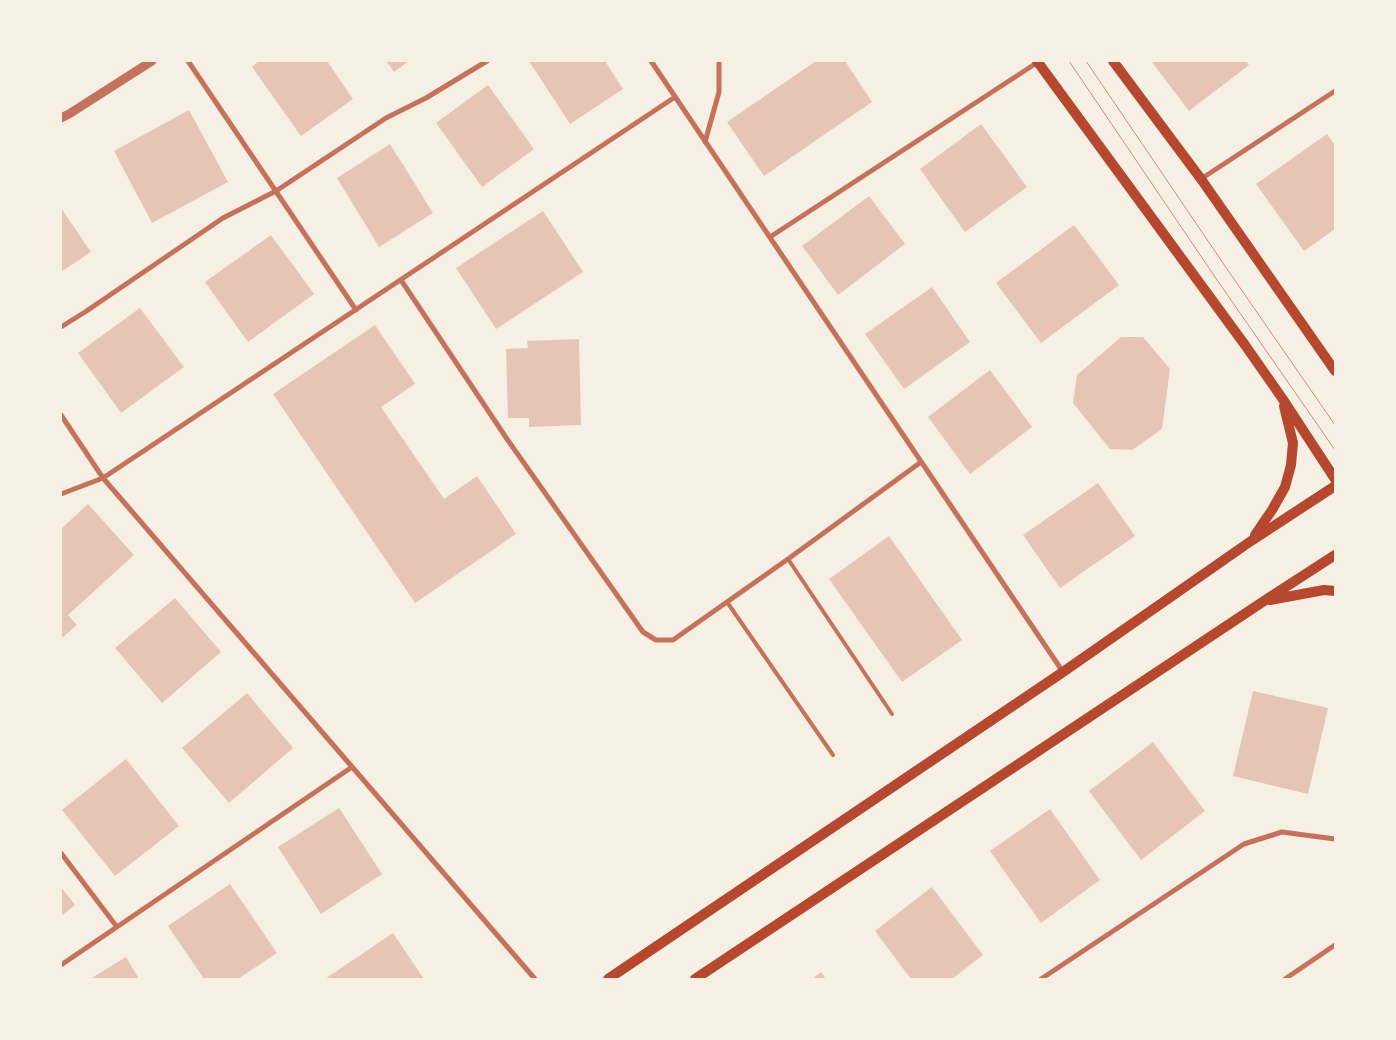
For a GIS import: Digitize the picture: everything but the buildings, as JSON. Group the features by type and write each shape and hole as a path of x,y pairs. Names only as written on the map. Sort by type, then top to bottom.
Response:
{"main road":[{"path":"1113,61 1201,179 1333,366"},
{"path":"1038,62 1282,398 1335,479"},
{"path":"1251,541 1286,487 1291,464 1293,443 1282,398"},
{"path":"608,979 1063,672 1251,541 1335,486"},
{"path":"695,979 1335,555"},
{"path":"1264,601 1324,590 1335,591"}],"street":[{"path":"61,118 152,61"},
{"path":"188,61 356,310"},
{"path":"61,327 223,218 276,191 386,118 426,98 487,61"},
{"path":"651,61 1063,672"},
{"path":"705,142 718,92 719,61"},
{"path":"770,237 1038,62"},
{"path":"1201,179 1335,91"},
{"path":"61,494 103,478 675,97"},
{"path":"401,280 507,440 643,632 656,640 673,640 921,462"},
{"path":"61,415 103,478 535,979"},
{"path":"61,965 352,767"},
{"path":"1041,979 1244,844 1282,832 1335,839"},
{"path":"61,853 117,927"},
{"path":"1285,979 1335,945"}],"lane":[{"path":"788,558 892,714"},
{"path":"727,602 833,755"}],"tram line":[{"path":"1069,61 1335,450"},
{"path":"1086,61 1335,425"}]}
